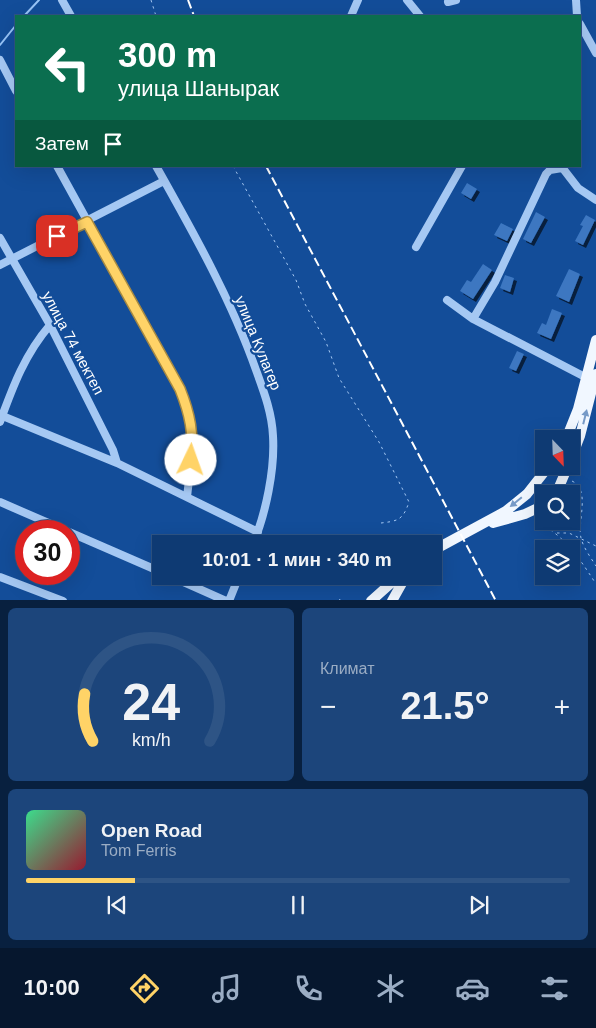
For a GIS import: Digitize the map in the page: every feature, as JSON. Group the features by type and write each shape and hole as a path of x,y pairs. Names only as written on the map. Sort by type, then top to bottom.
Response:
{"main road":[{"path":"580,436 596,340"},
{"path":"570,430 591,376"},
{"path":"442,546 506,511 527,494 542,475"},
{"path":"560,485 564,477"},
{"path":"475,529 535,509"},
{"path":"371,600 388,585"},
{"path":"392,600 401,585"}],"street":[{"path":"62,0 70,15"},
{"path":"351,15 358,0"},
{"path":"407,0 419,15"},
{"path":"576,0 577,15"},
{"path":"581,26 596,53"},
{"path":"0,60 15,89"},
{"path":"58,167 180,389 188,409 193,442 187,497"},
{"name":"улица Кулагер","path":"157,167 231,306 265,396 273,437 272,465 257,535"},
{"path":"416,247 461,167"},
{"path":"473,319 495,282 546,174 550,170 561,167 578,188 596,200"},
{"path":"0,265 164,181"},
{"name":"улица 74 мектеп","path":"0,238 50,325 118,463"},
{"path":"447,300 473,319 591,376"},
{"path":"50,325 35,342 22,365 1,418 118,463 258,532"},
{"path":"0,502 41,520"},
{"path":"80,537 152,568"},
{"path":"0,577 63,600"},
{"path":"192,585 228,600 235,585"}],"path":[{"path":"151,0 156,15"},
{"path":"233,167 296,280 305,304 326,342 339,378 380,442 409,502 406,514 397,521 381,522"},
{"path":"564,477 576,483 582,494 581,539 596,566"},
{"path":"525,514 566,542 577,554 596,584"},
{"path":"555,533 569,533 596,546"}],"building":[{"path":"467,183 477,189 471,199 461,193"},
{"path":"536,212 545,217 531,243 523,239"},
{"path":"586,215 595,220 583,245 575,241 583,226 580,225"},
{"path":"501,223 513,229 507,241 494,235"},
{"path":"483,264 492,270 473,299 460,291 467,280 471,282"},
{"path":"569,269 580,274 569,302 556,296"},
{"path":"505,275 514,278 510,292 500,288"},
{"path":"552,309 562,313 551,339 537,333 542,323 546,325"},
{"path":"517,351 524,354 516,371 509,368"}],"waterway":[{"path":"25,15 39,0"},
{"path":"0,45 15,26"}],"railway":[{"path":"188,0 194,15"},
{"path":"267,167 495,600"}],"route":[{"path":"57,236 87,222 180,389 192,426 191,460"}]}
